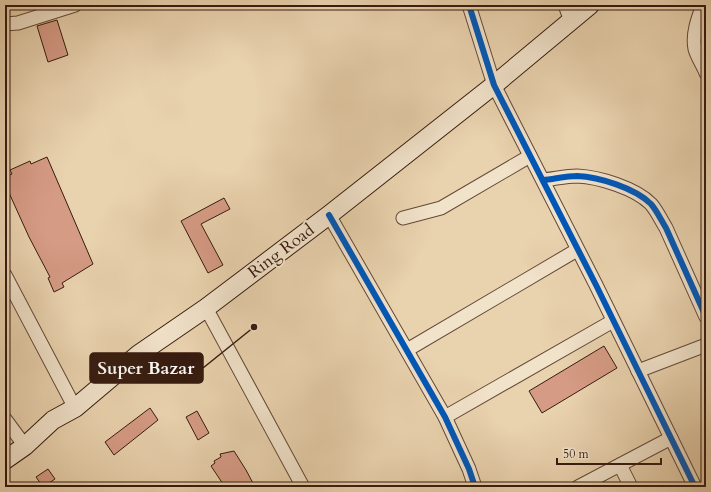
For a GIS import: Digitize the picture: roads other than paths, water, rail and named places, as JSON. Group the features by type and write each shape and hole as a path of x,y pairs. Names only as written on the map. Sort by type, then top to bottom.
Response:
{"main road":[{"name":"Ring Road","path":"5,460 25,446 53,420 76,408 139,354 206,308 329,215 494,85 568,13 590,5"}],"street":[{"path":"5,24 24,21 74,5"},
{"path":"469,5 494,85 543,180 695,487"},
{"path":"703,5 694,34 695,49 706,73"},
{"path":"403,218 441,208 530,156"},
{"path":"543,180 576,176 595,179 621,186 642,196 654,209 666,228 706,317"},
{"path":"329,215 445,416 469,469 475,487"},
{"path":"407,350 577,250"},
{"path":"5,275 76,408"},
{"path":"206,308 303,487"},
{"path":"445,416 613,321"},
{"path":"638,371 706,345"},
{"path":"5,419 25,446"},
{"path":"578,487 671,438"},
{"path":"620,465 631,487"}],"place":[{"name":"Super Bazar","path":"254,327"}]}
